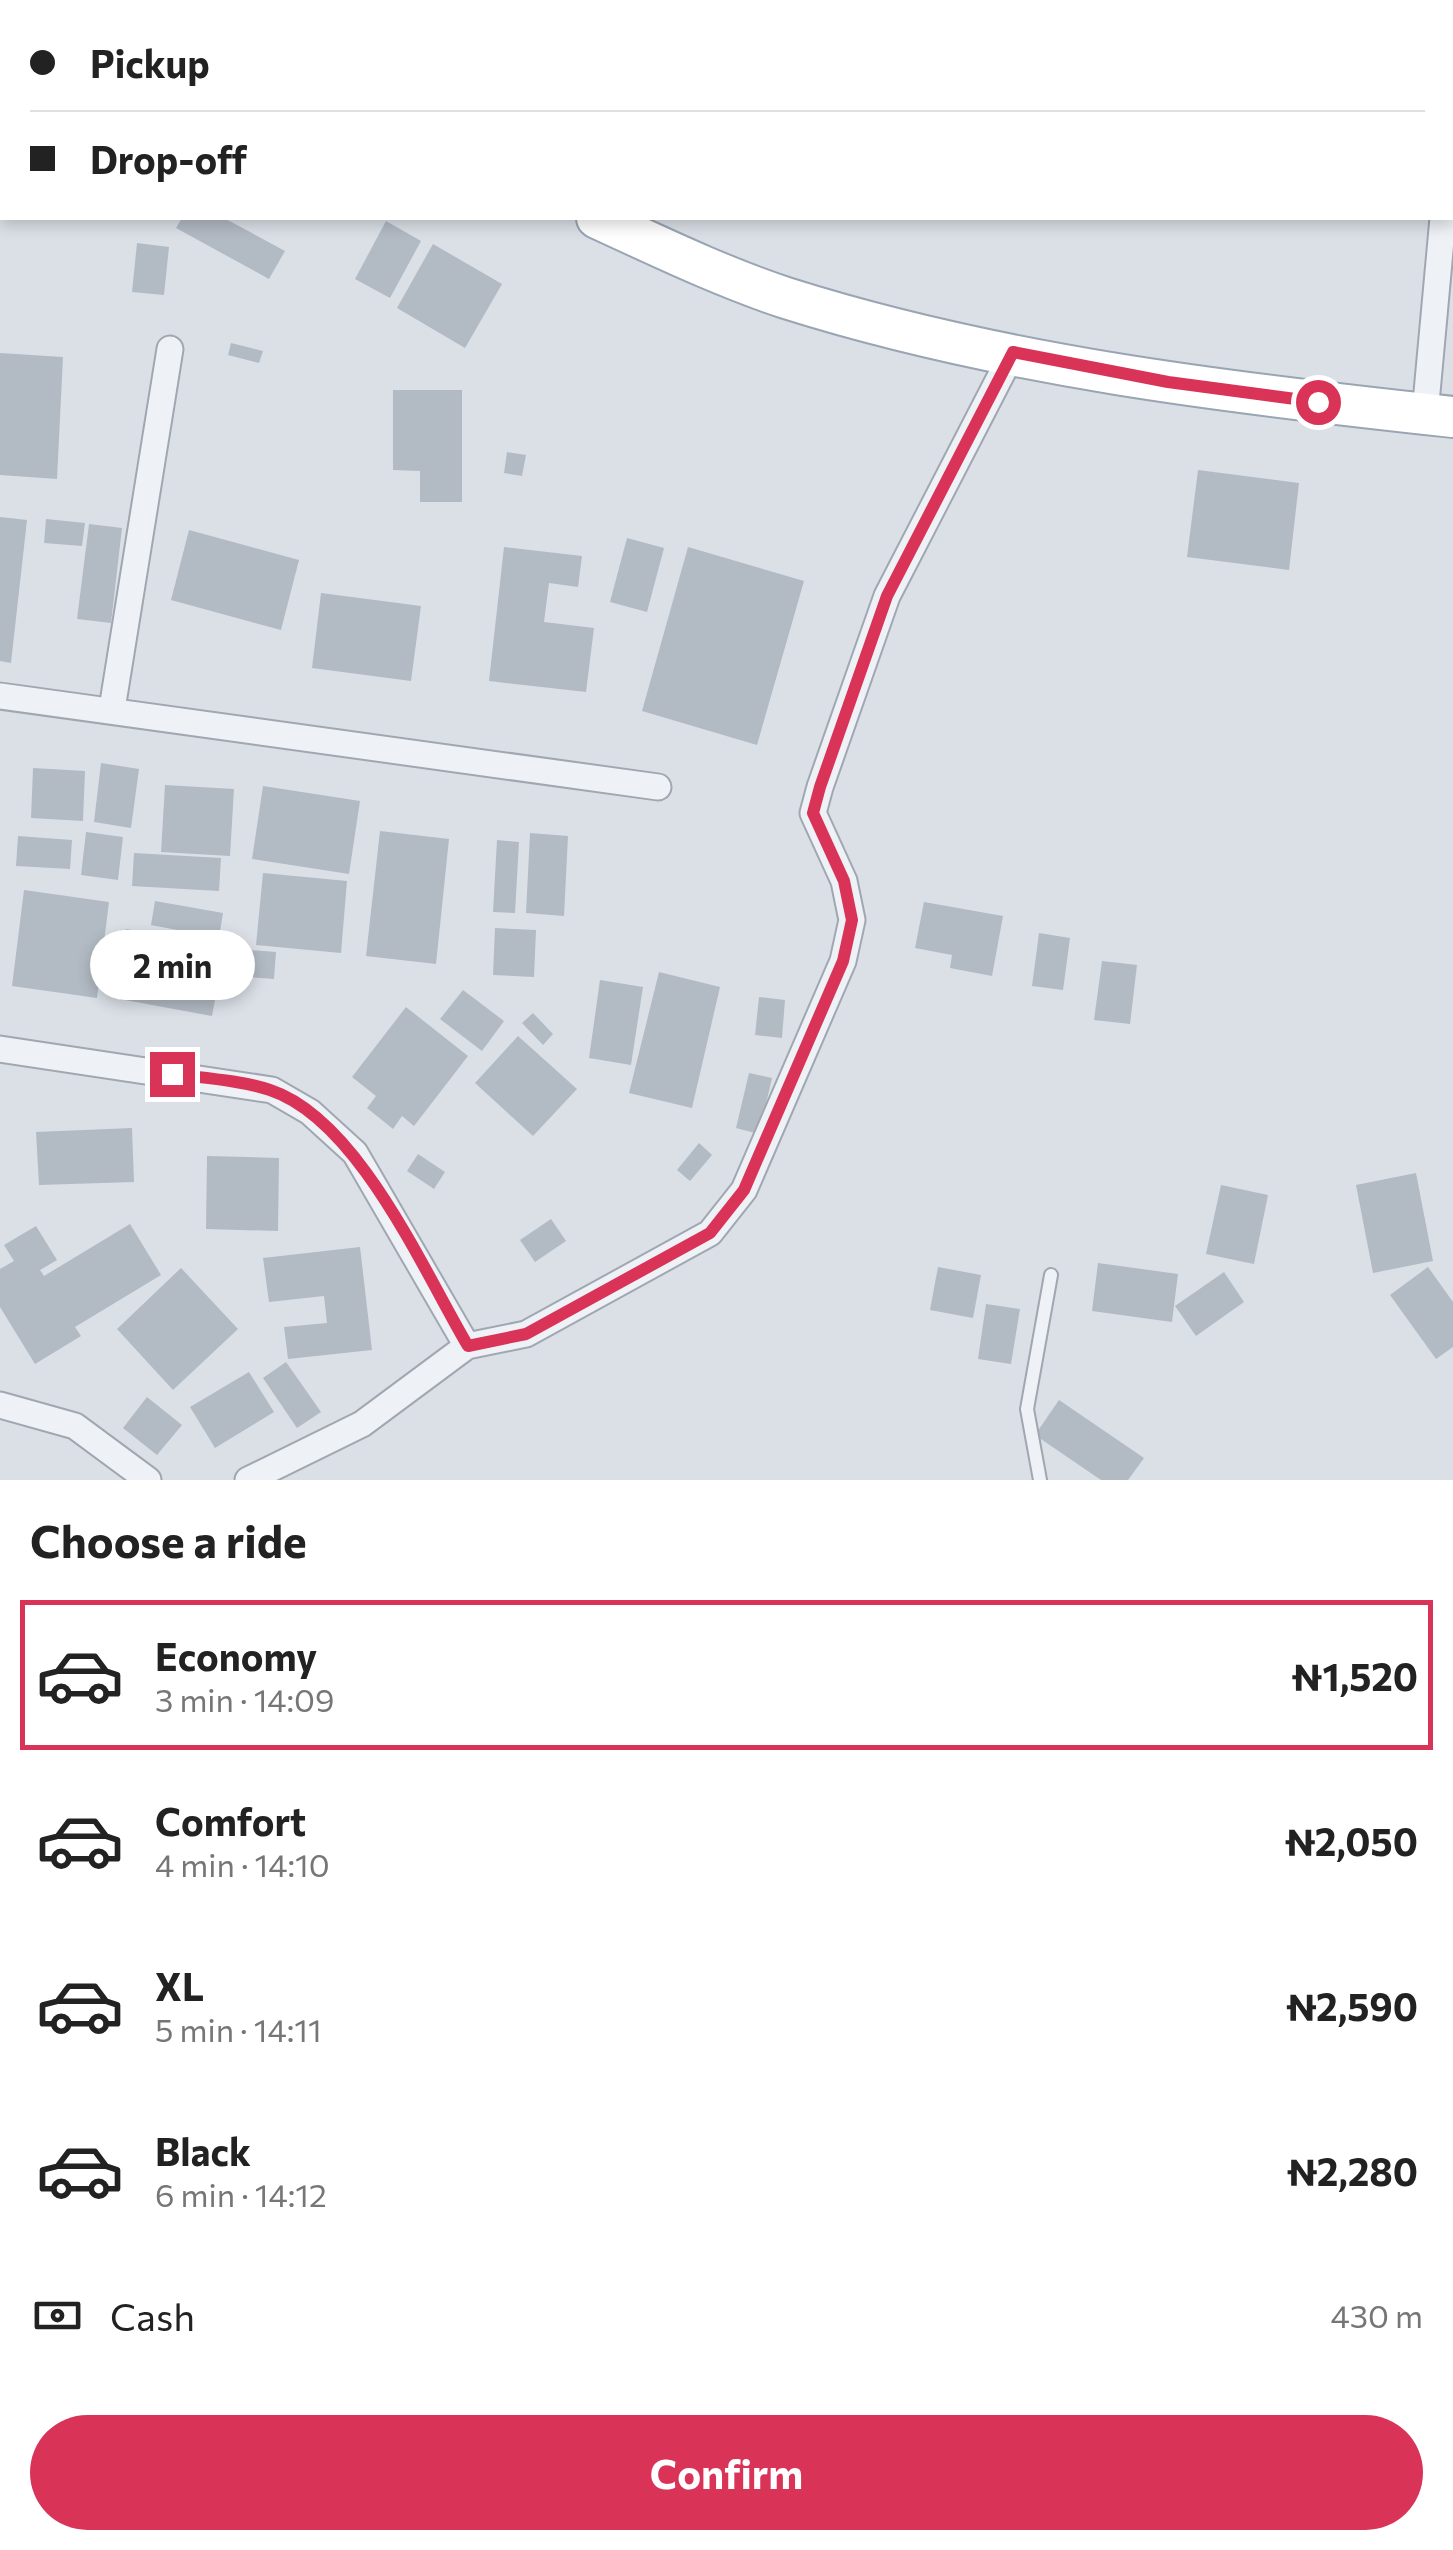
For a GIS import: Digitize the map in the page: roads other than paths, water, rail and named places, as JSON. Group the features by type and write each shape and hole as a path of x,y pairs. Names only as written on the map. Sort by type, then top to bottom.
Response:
{"main road":[{"path":"602,220 782,296 869,322 1168,382 1439,416"}],"street":[{"path":"1439,416 1443,220"},
{"path":"112,709 170,348"},
{"path":"248,1480 362,1424 468,1346 526,1334 710,1233 744,1190 843,961 852,920 844,881 813,813 820,787 887,596 1013,352"},
{"path":"0,696 658,787"},
{"path":"0,1050 272,1090 310,1112 355,1154 468,1346"},
{"path":"0,1405 75,1426 148,1480"}],"lane":[{"path":"1040,1480 1028,1409 1051,1276"}]}
